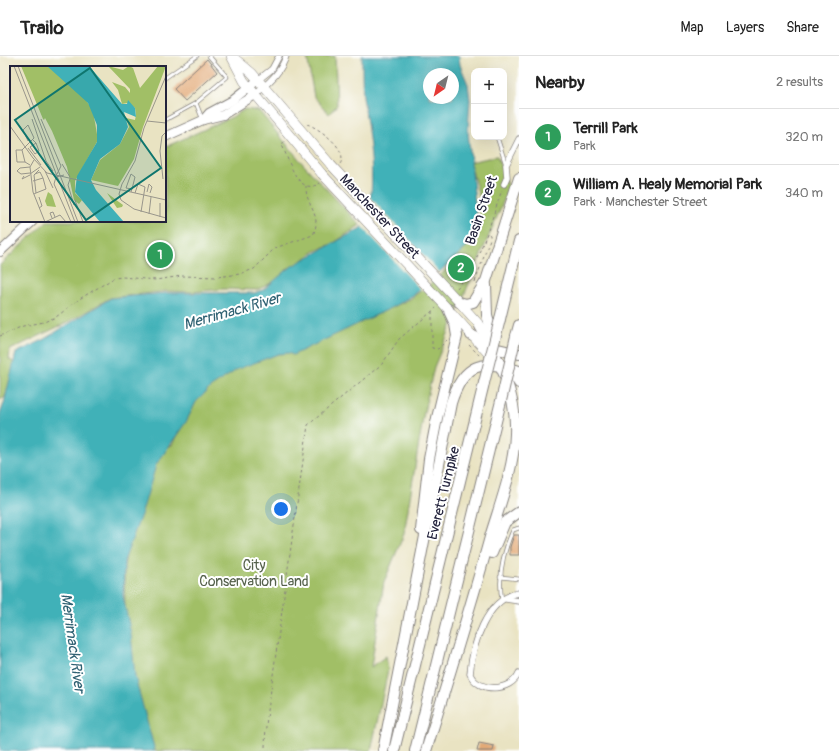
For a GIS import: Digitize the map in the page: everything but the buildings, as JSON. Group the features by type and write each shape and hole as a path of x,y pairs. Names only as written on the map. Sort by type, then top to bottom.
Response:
{"highway":[{"path":"459,302 466,304 473,302 486,281 519,178"},
{"name":"Everett Turnpike","path":"394,751 519,241"},
{"path":"486,281 486,305 489,328 497,346 519,383"},
{"path":"411,611 429,459 456,336 455,324 448,309"},
{"path":"415,751 519,325"},
{"path":"480,326 497,346"},
{"path":"470,339 497,346 519,354"},
{"path":"382,751 411,611 451,403 455,390 463,376 471,370 484,364 509,368"},
{"path":"426,751 470,609 514,446 514,412 509,368"},
{"path":"470,609 501,528 511,517 519,512"}],"main road":[{"name":"Manchester Street","path":"231,56 252,73 332,166 480,326"},
{"name":"Manchester Street","path":"231,56 252,91 322,174 448,309 470,339 509,368 519,388"}],"street":[{"path":"261,84 279,56"},
{"path":"166,137 203,120 209,113 252,91 281,69 286,56"},
{"name":"Basin Street","path":"504,184 507,177 506,165 519,139"},
{"path":"0,252 32,222"},
{"path":"519,593 513,594 489,611 480,629 470,674 477,684 481,686 503,688 511,684 519,673"},
{"path":"504,600 519,601"}],"lane":[{"path":"166,77 197,56"},
{"path":"166,119 196,103 227,77 209,56"},
{"path":"196,103 203,120"},
{"path":"498,140 506,165"},
{"path":"504,600 500,577 508,542 513,530 519,528"},
{"path":"500,577 519,579"}],"path":[{"name":"Basin Street","path":"453,292 471,269 478,257 504,184"},
{"path":"0,333 1,336 23,326 44,322 56,317 86,294 114,278 123,276 156,280 182,276 217,277 248,272 254,269 275,248 313,235 316,227 316,218 306,193 306,186"},
{"path":"474,285 490,239 490,235 486,233"},
{"path":"265,747 266,724 308,425 382,364 399,339 438,306"},
{"path":"432,310 432,348 438,349 453,336"},
{"path":"470,339 476,354 482,357"}],"green space":[{"path":"307,56 335,56 337,105 329,114 314,97"},
{"path":"245,109 259,111 303,164 360,225 334,243 313,252 294,267 288,268 279,279 257,290 223,289 191,292 167,291 110,298 70,321 10,350 9,359 17,365 5,397 0,400 0,265 46,222 166,222 166,147 232,117"},
{"name":"City Conservation Land","path":"497,156 509,188 434,367 424,412 404,534 384,582 371,667 386,656 388,670 371,751 152,751 140,712 125,608 124,567 137,500 163,449 172,445 192,404 219,373 264,356 303,349 410,299 440,276 454,260 475,229 478,220 481,205 470,162"}],"water":[{"name":"Merrimack River","path":"362,56 459,56 460,65 468,84 470,100 468,131 477,223 466,248 415,294 391,308 293,355 288,353 278,354 238,369 211,387 196,402 186,422 156,465 142,512 124,561 123,596 131,634 135,677 155,751 0,751 0,414 16,353 41,341 111,298 167,293 254,293 263,290 292,266 361,228 367,214 372,181 370,145 362,81"}],"pier":[{"path":"367,194 441,274 422,291 360,224 365,217"}],"place":[{"name":"Terrill Park","path":"160,255"},
{"name":"William A. Healy Memorial Park","path":"461,268"}]}
